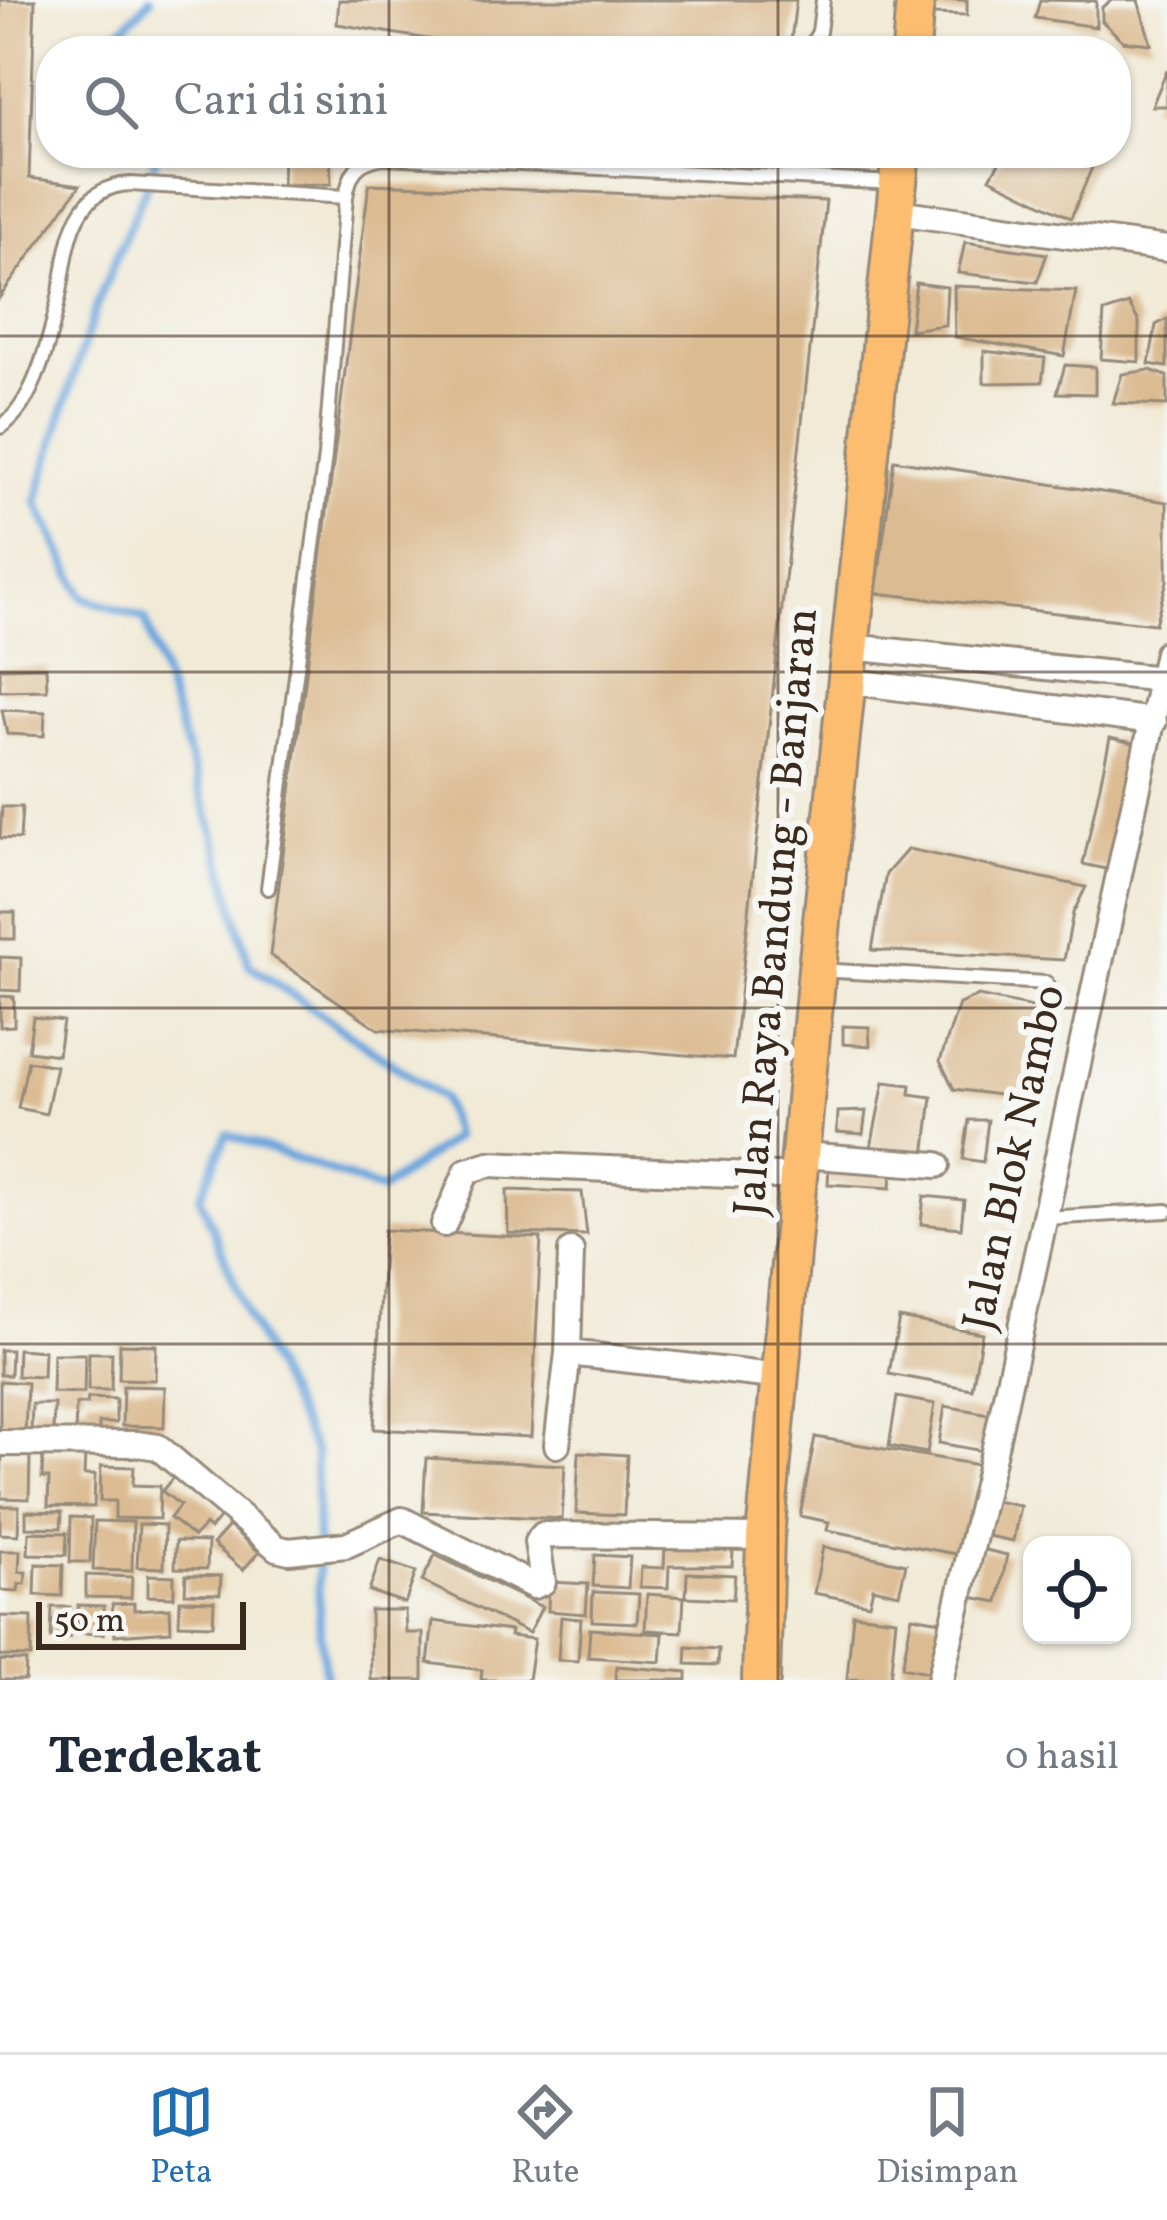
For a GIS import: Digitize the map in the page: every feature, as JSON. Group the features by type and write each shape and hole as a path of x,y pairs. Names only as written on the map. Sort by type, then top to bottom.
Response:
{"main road":[{"path":"912,36 915,0"},
{"name":"Jalan Raya Bandung - Banjaran","path":"761,1680 765,1537 817,970 898,183"}],"street":[{"path":"898,183 1167,249"},
{"name":"Jalan Blok Nambo","path":"940,1680 1161,722 1167,653"},
{"path":"849,664 1162,680"},
{"path":"849,664 1161,722"},
{"path":"444,1224 467,1172 488,1164 937,1166"},
{"path":"557,1444 568,1353 571,1251"},
{"path":"568,1353 782,1377"},
{"path":"0,1443 158,1447 271,1544 289,1551 346,1545 402,1520 534,1586 542,1582 536,1542 550,1533 765,1537"}],"lane":[{"path":"817,36 823,0"},
{"path":"268,888 325,456 346,196 356,168"},
{"path":"601,168 898,183"},
{"path":"0,427 26,404 60,291 69,231 109,188 130,184 346,196"},
{"path":"817,970 1046,983"},
{"path":"1045,1218 1167,1211"}],"building":[{"path":"0,0 35,0 29,178 80,185 0,297"},
{"path":"339,0 796,0 792,36 410,36 337,24"},
{"path":"935,0 967,0 967,15 933,14"},
{"path":"1040,0 1096,1 1096,27 1035,18"},
{"path":"1112,0 1138,0 1151,44 1118,36 1102,21 1102,7"},
{"path":"1167,70 1167,106 1152,106"},
{"path":"283,168 330,168 331,184 282,185"},
{"path":"996,168 1092,168 1071,218 990,178"},
{"path":"369,184 826,201 733,1059 378,1029 270,955"},
{"path":"965,242 1047,254 1037,282 958,273"},
{"path":"916,283 947,287 945,325 910,330"},
{"path":"954,286 1076,291 1064,356 955,337"},
{"path":"1129,304 1139,322 1139,362 1101,359 1104,312"},
{"path":"1167,319 1167,367 1149,364 1156,325"},
{"path":"984,351 1045,358 1042,382 984,383"},
{"path":"1065,365 1095,367 1095,394 1057,393"},
{"path":"1150,370 1167,376 1167,405 1113,403 1122,374"},
{"path":"894,460 1167,502 1167,581 1155,624 876,593"},
{"path":"46,667 47,690 0,691 0,668"},
{"path":"2,710 45,712 44,736 7,734"},
{"path":"1110,738 1138,744 1111,870 1083,864"},
{"path":"2,807 22,807 20,839 0,838"},
{"path":"908,849 1086,887 1073,913 1064,960 872,950 886,874"},
{"path":"0,912 15,912 15,939 0,939"},
{"path":"0,957 21,958 20,991 0,990"},
{"path":"0,996 14,997 14,1026 0,1027"},
{"path":"978,996 1052,1011 1046,1084 1014,1097 954,1089 940,1061 959,1004"},
{"path":"33,1017 63,1021 58,1055 28,1051"},
{"path":"843,1026 869,1027 870,1046 843,1044"},
{"path":"28,1061 56,1066 46,1114 18,1108"},
{"path":"884,1082 911,1085 910,1094 932,1097 925,1156 871,1147"},
{"path":"866,1111 863,1134 837,1132 838,1112"},
{"path":"969,1120 988,1120 983,1162 963,1159"},
{"path":"829,1165 892,1170 891,1188 828,1184"},
{"path":"507,1190 582,1192 587,1235 508,1233"},
{"path":"924,1196 964,1200 961,1228 921,1224"},
{"path":"384,1230 541,1238 531,1437 374,1429"},
{"path":"899,1318 982,1333 972,1389 889,1374"},
{"path":"120,1344 156,1345 155,1380 119,1379"},
{"path":"18,1349 44,1351 43,1377 17,1376"},
{"path":"0,1350 11,1350 10,1375 0,1375"},
{"path":"89,1353 112,1353 111,1390 88,1390"},
{"path":"53,1354 85,1354 84,1393 52,1392"},
{"path":"0,1381 27,1383 25,1432 0,1431"},
{"path":"123,1386 165,1387 164,1427 122,1426"},
{"path":"897,1397 935,1404 927,1453 889,1446"},
{"path":"88,1398 116,1399 116,1423 99,1423 99,1440 75,1440 76,1404 87,1404"},
{"path":"32,1404 54,1404 53,1433 31,1433"},
{"path":"945,1406 989,1414 983,1451 939,1443"},
{"path":"815,1437 978,1465 961,1555 827,1530 829,1522 800,1516"},
{"path":"579,1452 627,1455 624,1515 576,1513"},
{"path":"43,1454 85,1455 84,1475 95,1475 94,1507 48,1506 49,1478 42,1478"},
{"path":"2,1455 30,1456 29,1499 1,1498"},
{"path":"426,1458 565,1465 562,1519 423,1512"},
{"path":"101,1466 134,1467 133,1485 160,1486 159,1519 115,1518 115,1501 100,1501"},
{"path":"174,1476 222,1514 210,1529 205,1525 194,1537 170,1518 180,1505 162,1491"},
{"path":"990,1500 1020,1506 1013,1541 983,1535"},
{"path":"0,1506 19,1506 18,1535 0,1534"},
{"path":"26,1511 62,1512 61,1528 26,1527"},
{"path":"71,1517 91,1518 90,1562 70,1562"},
{"path":"95,1521 133,1522 132,1571 93,1570"},
{"path":"139,1524 165,1525 164,1568 137,1567"},
{"path":"229,1526 259,1552 243,1570 213,1544"},
{"path":"29,1532 67,1533 66,1555 28,1554"},
{"path":"176,1541 208,1542 207,1569 175,1568"},
{"path":"665,1547 733,1551 732,1566 669,1566 668,1588 640,1587 641,1567 664,1568"},
{"path":"823,1547 906,1564 899,1594 873,1588 869,1604 814,1593"},
{"path":"981,1549 1007,1555 998,1602 971,1597"},
{"path":"0,1551 20,1551 19,1572 26,1572 25,1584 19,1584 18,1591 0,1590"},
{"path":"435,1555 542,1607 529,1633 422,1581"},
{"path":"595,1555 630,1557 628,1588 593,1586"},
{"path":"380,1560 416,1572 405,1603 369,1591"},
{"path":"36,1564 63,1565 62,1596 35,1595"},
{"path":"687,1573 735,1575 733,1599 686,1597"},
{"path":"86,1575 132,1577 131,1598 86,1597"},
{"path":"148,1575 174,1576 174,1597 148,1596"},
{"path":"186,1575 221,1576 220,1594 185,1593"},
{"path":"549,1582 588,1584 586,1614 548,1611"},
{"path":"593,1592 639,1594 637,1623 592,1621"},
{"path":"647,1594 684,1597 682,1632 645,1630"},
{"path":"180,1600 214,1601 213,1625 179,1624"},
{"path":"134,1603 134,1610 170,1608 171,1631 115,1635 112,1604"},
{"path":"78,1605 104,1606 104,1634 77,1633"},
{"path":"52,1607 70,1607 69,1638 51,1638"},
{"path":"370,1610 405,1610 406,1633 423,1633 423,1680 371,1680"},
{"path":"853,1614 896,1619 890,1680 847,1679"},
{"path":"0,1616 32,1617 31,1657 0,1656"},
{"path":"912,1616 947,1622 937,1674 902,1667"},
{"path":"561,1617 581,1619 578,1661 558,1660"},
{"path":"433,1621 511,1631 510,1636 534,1639 528,1680 481,1680 482,1670 428,1663"},
{"path":"590,1629 663,1634 661,1662 588,1657"},
{"path":"687,1647 719,1649 718,1665 686,1664"},
{"path":"0,1660 26,1661 25,1680 0,1680"},
{"path":"616,1666 687,1672 687,1680 615,1680"}],"waterway":[{"path":"122,36 121,30 150,0"},
{"path":"153,168 92,321 37,502 83,597 145,619 218,847 249,965 442,1098 455,1137 381,1190 227,1134 200,1197 248,1317 315,1452 320,1635 326,1680"}]}
